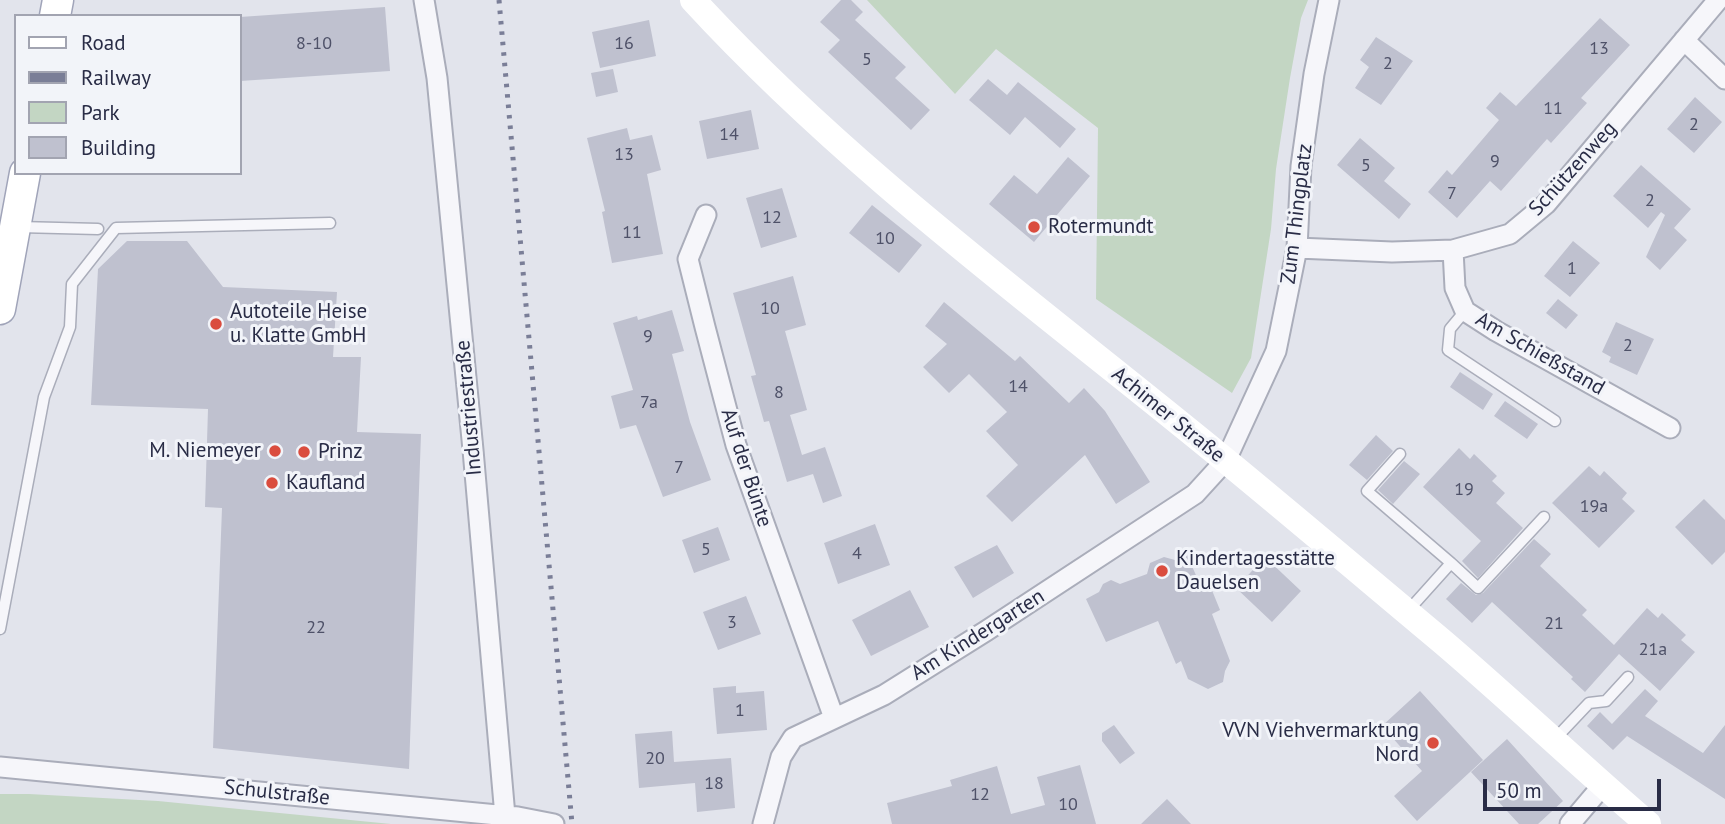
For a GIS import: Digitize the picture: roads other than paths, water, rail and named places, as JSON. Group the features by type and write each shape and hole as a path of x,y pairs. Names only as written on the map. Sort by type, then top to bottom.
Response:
{"main road":[{"name":"Achimer Straße","path":"693,0 731,41 847,151 975,260 1226,460 1407,613 1648,824"},
{"path":"0,309 25,175"}],"street":[{"name":"Industriestraße","path":"424,0 439,106 513,819"},
{"name":"Zum Thingplatz","path":"1226,460 1276,351 1297,247 1301,166 1314,74 1329,0"},
{"name":"Schützenweg","path":"1297,247 1392,252 1453,250 1510,234 1546,204 1718,0"},
{"path":"1684,40 1725,79"},
{"name":"Auf der Bünte","path":"706,215 688,259 705,327 736,445 834,718"},
{"name":"Am Schießstand","path":"1453,250 1455,288 1465,311 1670,428"},
{"name":"Am Kindergarten","path":"763,824 781,757 793,738 884,695 986,631 1184,502 1195,494 1226,460"},
{"name":"Schulstraße","path":"0,767 554,824"},
{"path":"1570,824 1603,785"}],"lane":[{"path":"0,629 44,397 70,327 72,284 116,228 330,223"},
{"path":"15,227 98,229"},
{"path":"1465,311 1450,329 1448,350 1555,421"},
{"path":"1399,454 1367,491 1478,587 1544,517"},
{"path":"1407,613 1451,564"},
{"path":"1553,741 1589,703 1606,701 1628,677"}],"railway":[{"path":"499,0 572,824"}],"place":[{"name":"Rotermundt","path":"1034,227"},
{"name":"Autoteile Heise u. Klatte GmbH","path":"216,324"},
{"name":"M. Niemeyer","path":"275,451"},
{"name":"Prinz","path":"304,452"},
{"name":"Kaufland","path":"272,483"},
{"name":"Kindertagesstätte Dauelsen","path":"1162,571"},
{"name":"VVN Viehvermarktung Nord","path":"1433,743"}]}
